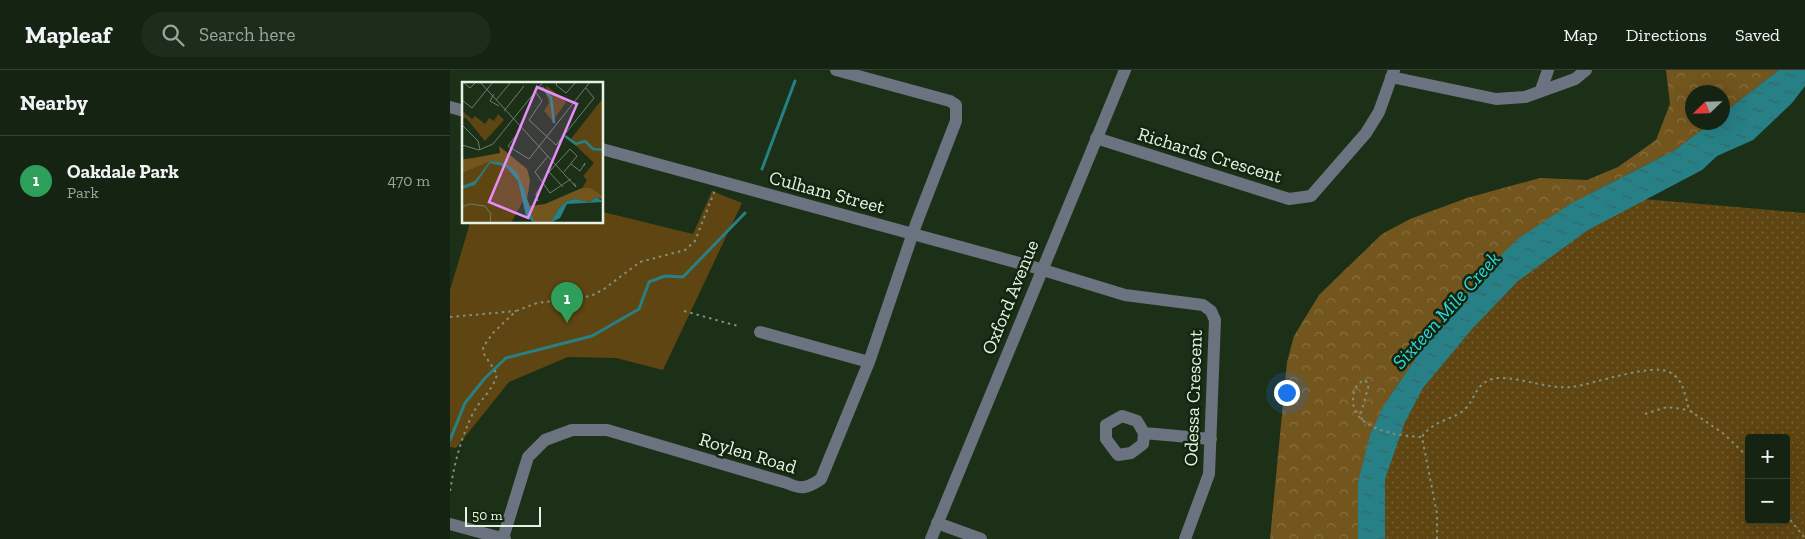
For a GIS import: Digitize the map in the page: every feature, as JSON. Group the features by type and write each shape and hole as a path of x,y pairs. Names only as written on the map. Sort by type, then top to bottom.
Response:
{"street":[{"name":"Roylen Road","path":"504,539 528,457 545,440 572,430 607,430 787,483 798,488 809,487 821,479 869,362 912,235 956,121 956,105 950,101 836,70"},
{"name":"Oxford Avenue","path":"931,539 1125,70"},
{"path":"1541,90 1548,70"},
{"path":"1392,74 1496,100 1525,97 1575,79 1586,70"},
{"name":"Richards Crescent","path":"1096,138 1289,199 1311,196 1366,133 1378,112 1392,74"},
{"name":"Culham Street","path":"604,150 1042,270"},
{"name":"Odessa Crescent","path":"1042,270 1125,295 1203,305 1211,311 1215,320 1209,474 1185,539"},
{"path":"760,332 869,362"},
{"path":"1144,433 1211,439"},
{"path":"937,523 981,539"},
{"path":"450,524 504,539"}],"path":[{"path":"450,318 516,311 537,303 591,296 640,262 685,250 695,241 718,181"},
{"path":"450,491 457,450 474,411 495,380 496,374 484,354 483,347 493,333 516,311"},
{"path":"684,311 738,326"},
{"path":"1362,420 1361,413 1368,388 1368,383 1364,380 1357,384 1353,395 1353,407 1362,420 1400,436 1422,437 1443,419 1466,408 1484,382 1500,378 1535,385 1569,387 1648,370 1670,372 1681,383 1689,410"},
{"path":"1645,414 1667,407 1689,410 1724,434 1745,454"},
{"path":"1422,437 1437,514 1438,539"},
{"path":"1790,520 1805,538"}],"shaded area":[{"path":"1516,188 1805,213 1805,539 1297,539 1302,334 1344,270 1416,225"},
{"path":"712,191 742,203 663,370 616,358 568,357 509,382 456,448 450,447 450,290 470,224 604,224 604,212 693,234"}],"green space":[{"path":"1666,70 1779,70 1730,108 1730,85 1685,85 1685,130 1702,130 1675,150 1570,204 1519,238 1499,257 1433,333 1389,397 1370,435 1358,482 1358,539 1270,539 1287,362 1294,336 1319,295 1382,234 1410,219 1467,198 1540,178 1587,180 1618,167 1656,140 1670,104"}],"water":[{"name":"Sixteen Mile Creek","path":"1779,70 1805,70 1805,86 1792,103 1753,140 1717,156 1702,170 1588,230 1518,281 1472,329 1423,388 1405,422 1385,479 1385,539 1358,539 1358,482 1370,435 1384,405 1433,333 1499,257 1519,238 1570,204 1675,150 1702,130 1730,130 1730,108"}],"waterway":[{"path":"762,169 795,81"},
{"path":"450,440 465,403 485,378 506,358 592,336 639,309 649,282 665,276 683,277 745,213"}],"place":[{"name":"Oakdale Park","path":"567,323"}]}
